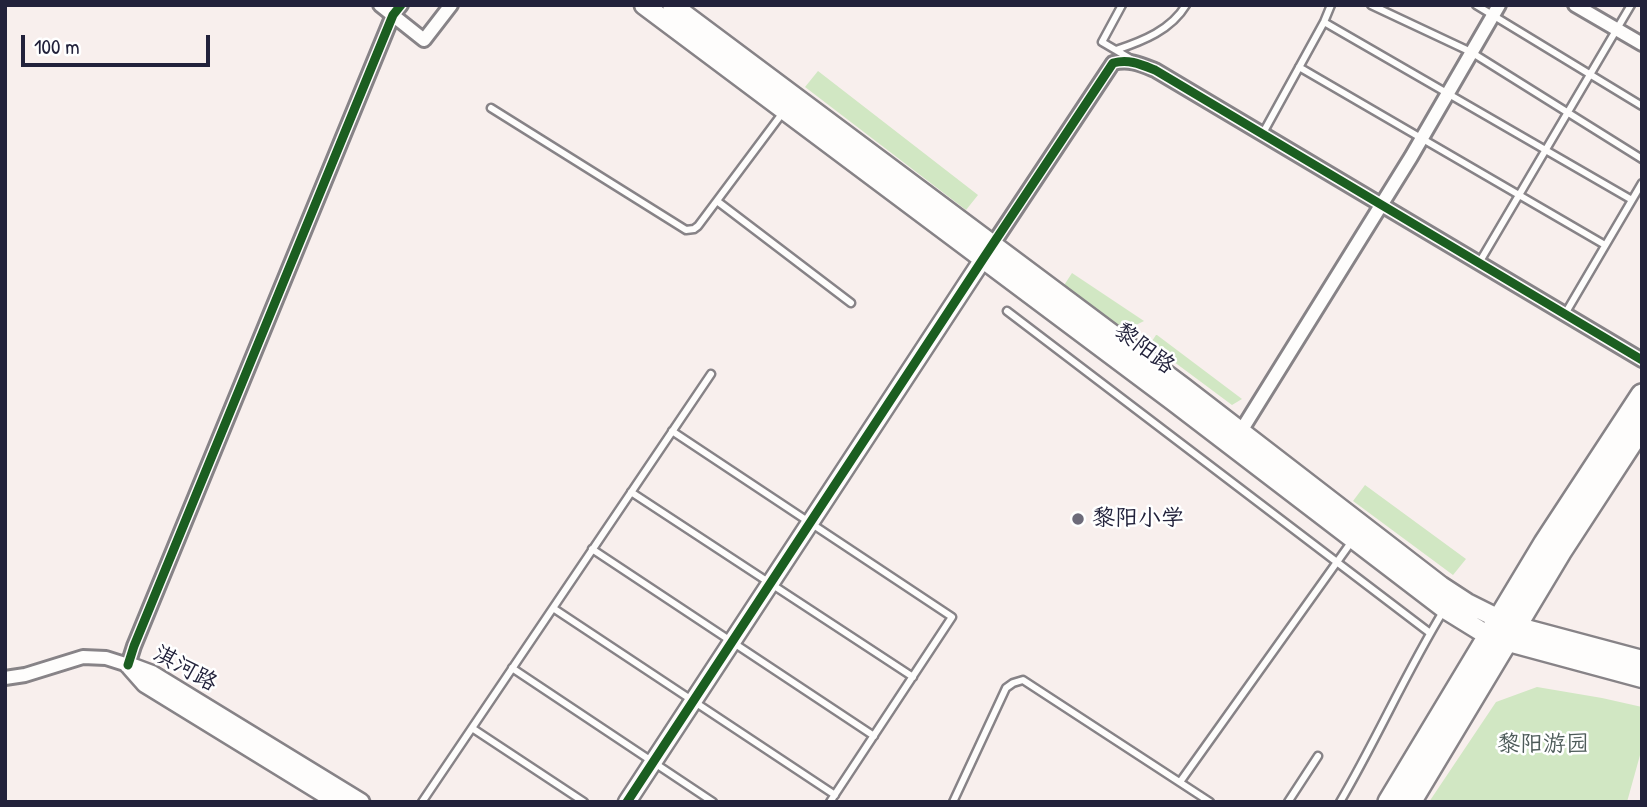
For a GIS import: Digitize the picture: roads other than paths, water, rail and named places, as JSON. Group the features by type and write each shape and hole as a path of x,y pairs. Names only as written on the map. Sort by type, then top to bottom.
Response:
{"highway":[{"path":"1409,802 1502,631 1545,543 1642,395"},
{"path":"1390,802 1502,631 1560,552 1642,426"}],"main road":[{"name":"黎阳路","path":"644,5 784,110 1241,431 1502,631 1642,660"},
{"name":"黎阳路","path":"672,5 988,252 1173,401 1445,609 1642,678"}],"street":[{"path":"380,5 397,9 424,40 451,5"},
{"path":"1575,5 1642,44"},
{"path":"5,678 26,675 83,657 106,658 128,665 397,9"},
{"path":"1241,431 1422,138 1496,11"},
{"path":"627,802 1113,63 1135,61 1155,70 1642,360"},
{"name":"淇河路","path":"128,665 145,684 337,802"},
{"name":"淇河路","path":"128,665 152,674 361,802"}],"lane":[{"path":"1122,5 1102,42 1135,61"},
{"path":"1116,50 1166,28 1182,13 1186,5"},
{"path":"1262,134 1331,5"},
{"path":"1371,5 1471,52 1642,159"},
{"path":"1476,5 1496,11 1590,75 1642,106"},
{"path":"1479,263 1631,5"},
{"path":"1324,22 1632,200"},
{"path":"1299,67 1605,245"},
{"path":"491,108 686,230 698,226 784,110"},
{"path":"1564,314 1642,183"},
{"path":"717,201 851,303"},
{"path":"1007,311 1430,633"},
{"path":"422,802 711,374"},
{"path":"672,431 951,617 830,802"},
{"path":"632,492 913,677"},
{"path":"1180,782 1353,539"},
{"path":"593,550 874,736"},
{"path":"553,608 835,795"},
{"path":"1340,802 1445,609"},
{"path":"512,668 713,802"},
{"path":"956,800 1006,688 1023,680 1210,802"},
{"path":"472,728 584,802"},
{"path":"1288,802 1318,755"}],"place":[{"name":"黎阳小学","path":"1078,519"}],"park label":[{"name":"黎阳游园","path":"1543,745"}]}
